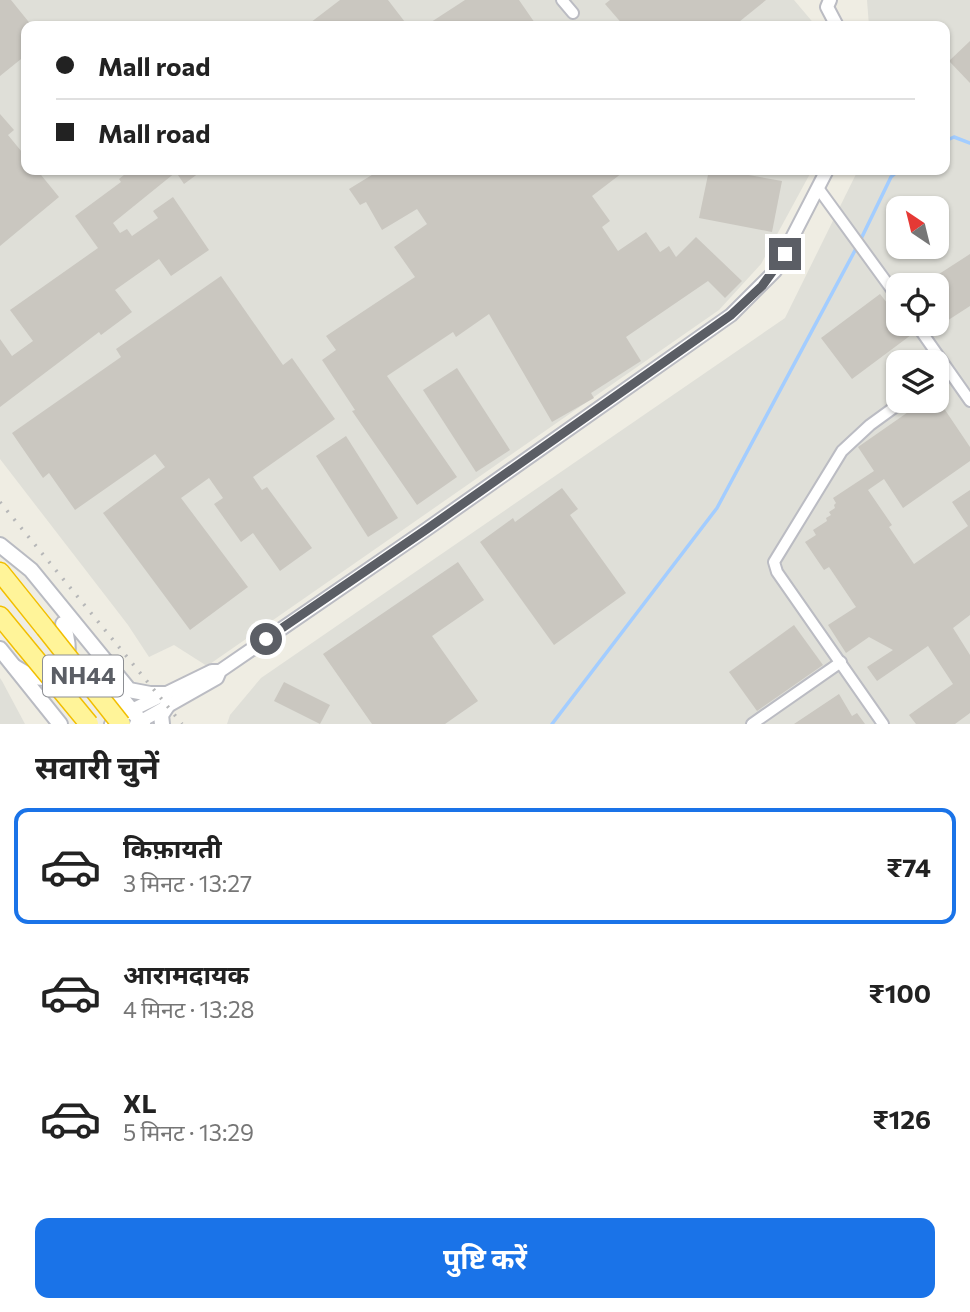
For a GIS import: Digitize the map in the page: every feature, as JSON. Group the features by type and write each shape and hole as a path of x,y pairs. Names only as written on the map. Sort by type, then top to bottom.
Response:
{"highway":[{"name":"NH44","path":"0,572 134,721"},
{"name":"NH44","path":"0,616 89,724"}],"main road":[{"path":"0,545 63,624 134,721"},
{"path":"0,545 31,570 129,690 166,700 161,715 162,724"},
{"path":"15,667 32,677 44,678 57,672 65,664 69,650 63,624"},
{"path":"0,649 60,724"},
{"path":"0,664 48,724"}],"street":[{"path":"562,0 573,13"},
{"path":"826,3 835,21"},
{"path":"111,724 134,721 212,671 220,671 731,315 748,301 775,271 824,175"},
{"path":"818,188 886,282"},
{"path":"949,371 970,401"},
{"path":"883,724 777,572 774,562 842,451 886,413"},
{"path":"752,724 841,662"}],"shaded area":[{"path":"0,0 794,0 812,21 21,21 21,175 809,175 761,264 719,310 207,666 174,645 149,657 128,625 0,459"},
{"path":"867,0 970,0 970,724 227,724 230,715 261,678 785,318 856,175 950,175 950,21 869,21"},
{"path":"0,678 2,681 25,724 0,724"}],"building":[{"path":"0,0 11,0 28,21 21,21 21,59 0,76"},
{"path":"340,0 388,0 404,21 313,21"},
{"path":"465,0 519,0 534,21 433,21"},
{"path":"610,0 766,0 740,21 620,21 605,4"},
{"path":"970,41 970,83 950,62"},
{"path":"0,114 14,130 8,135 21,151 21,175 41,175 59,197 0,246"},
{"path":"124,175 172,175 113,223 120,233 127,229 132,236 158,218 153,211 173,197 209,250 171,276 159,259 115,290 132,312 101,335 99,332 0,407 0,339 12,356 33,341 10,310 98,248 75,216 121,182 119,179"},
{"path":"178,175 196,175 184,184"},
{"path":"372,175 619,175 592,196 610,221 602,227 618,251 646,232 660,252 669,246 676,257 696,237 742,281 725,298 708,281 626,337 641,361 591,393 594,398 552,422 489,314 456,337 453,332 387,376 457,477 417,505 352,411 355,410 322,360 336,350 326,336 415,277 394,247 427,224 417,209 382,230 366,202 360,205 349,189"},
{"path":"708,175 749,175 782,181 772,232 699,218"},
{"path":"970,254 970,306 949,320 949,273 941,273"},
{"path":"221,276 283,365 292,358 335,419 253,477 262,490 267,487 312,548 280,571 253,533 241,542 214,504 223,498 209,478 181,498 248,587 190,630 103,513 165,467 155,454 75,510 49,473 43,478 12,433 121,357 116,349"},
{"path":"880,294 886,302 886,336 910,336 891,350 886,350 886,354 852,379 821,338"},
{"path":"457,368 510,450 476,472 423,390"},
{"path":"907,413 947,413 970,447 970,461 903,508 884,479 868,490 914,564 968,526 952,502 970,490 970,615 953,628 970,655 970,713 955,724 916,724 909,715 953,684 928,646 877,681 867,667 893,650 869,637 846,653 828,625 856,607 829,567 824,570 805,542 816,535 813,530 831,515 829,512 835,508 836,503 833,498 874,471 858,447"},
{"path":"346,436 398,518 368,537 316,456"},
{"path":"562,488 578,509 570,515 626,593 554,645 480,542 513,518 515,522"},
{"path":"458,562 484,600 432,636 478,701 445,724 372,724 323,654"},
{"path":"794,625 823,665 757,711 729,672"},
{"path":"284,682 330,705 320,724 274,701"},
{"path":"839,694 852,716 857,713 865,724 794,724"}],"waterway":[{"path":"950,139 954,137 970,143"},
{"path":"552,724 717,508 893,175"}],"railway":[{"path":"0,502 182,724"}],"route":[{"path":"266,639 731,315 762,286 785,254"}]}
